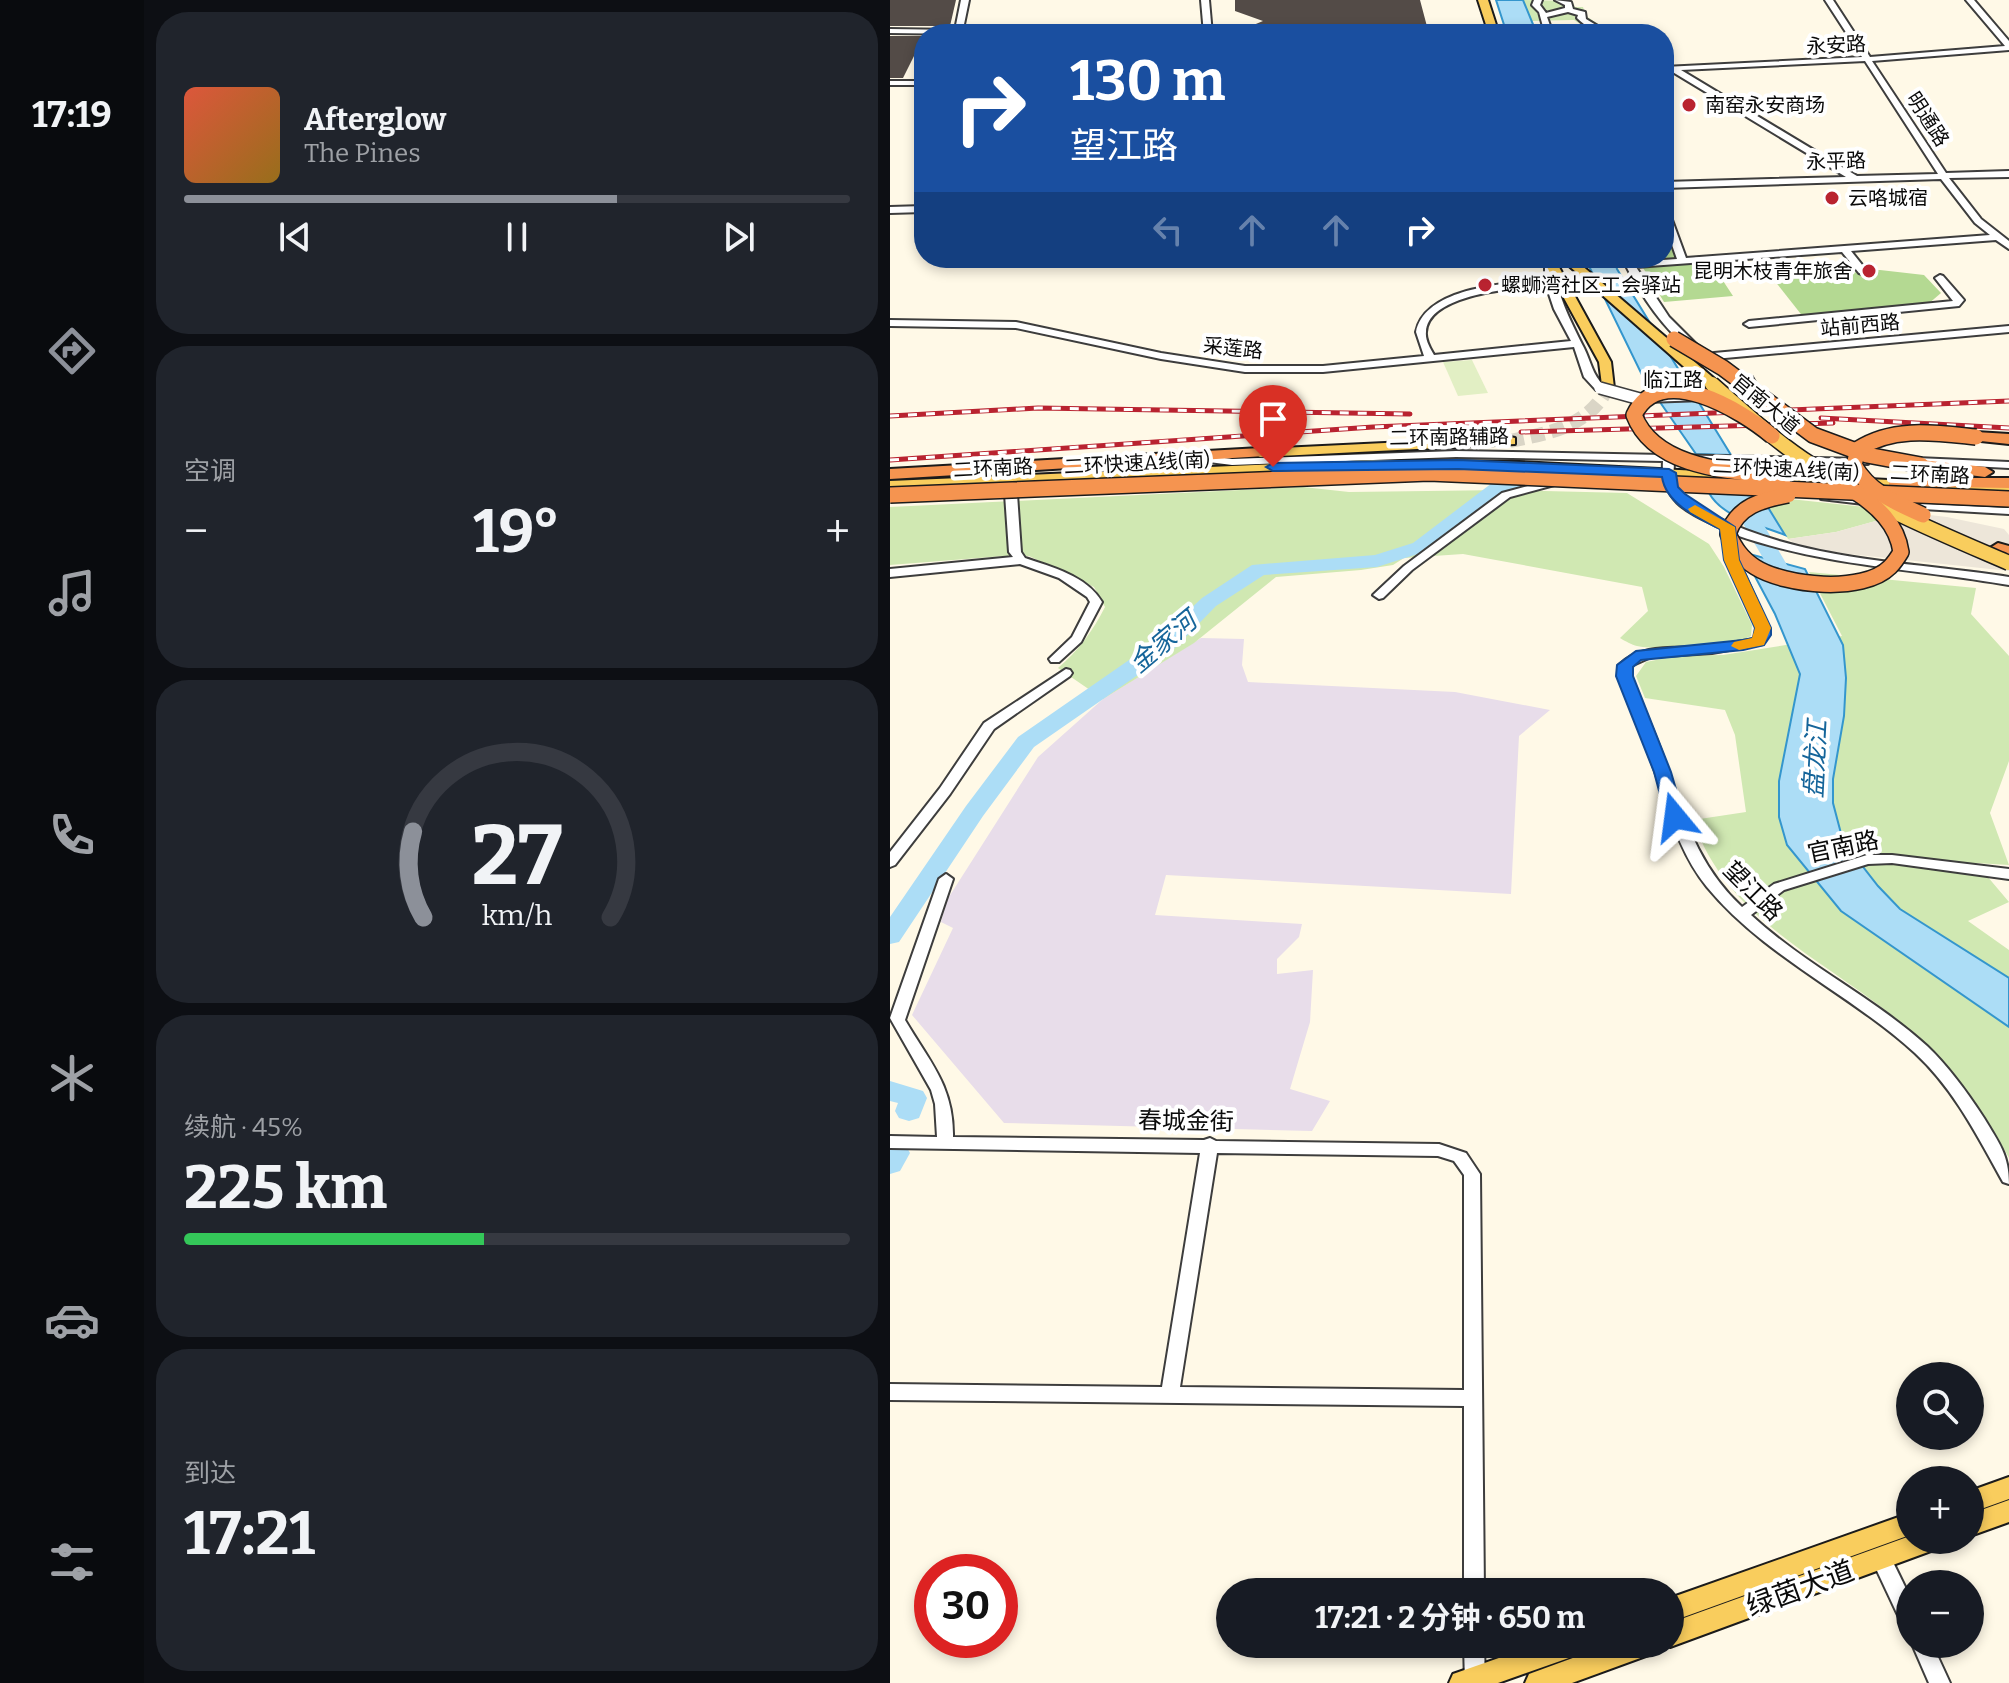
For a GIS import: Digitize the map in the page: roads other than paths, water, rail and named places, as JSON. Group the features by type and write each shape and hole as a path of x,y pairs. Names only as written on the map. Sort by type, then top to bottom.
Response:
{"highway":[{"path":"1674,339 1723,368 1799,428 1831,444 1894,461 2009,475"},
{"path":"1772,436 1724,403 1695,393 1654,396 1640,404 1634,415 1638,431 1647,441 1680,458 1753,473 1835,481 1851,490 1856,493 1860,495 1876,508 1898,536 1899,559 1887,571 1845,583 1808,583 1762,571 1733,550 1728,534 1732,521 1755,504 1801,494 1832,492 1848,492 1856,492 1864,492"},
{"path":"1923,515 1887,496 1860,476 1854,459 1858,449 1869,441 1897,434 2009,439"},
{"path":"890,474 1260,453"},
{"path":"890,484 1401,462 1895,483 2009,495"},
{"name":"二环快速A线(南)","path":"890,496 1401,473 2009,495"}],"main road":[{"path":"1472,0 1480,24"},
{"path":"1483,0 1491,24"},
{"path":"1553,268 1605,362 1605,387"},
{"name":"官南大道","path":"1578,268 1772,436 1835,481 1897,513 2009,563"},
{"name":"官南大道","path":"1593,268 1812,453 1867,488 2004,550"},
{"path":"1260,453 1510,441"},
{"name":"二环南路","path":"890,484 1356,464 1487,465 2009,495"},
{"name":"二环南路","path":"890,496 1356,472 1669,475"},
{"path":"1984,1497 2009,1488"},
{"path":"1984,1520 2009,1511"},
{"name":"绿茵大道","path":"1684,1605 1896,1529"},
{"name":"绿茵大道","path":"1684,1630 1896,1552"},
{"path":"1470,1682 1536,1658"},
{"path":"1538,1683 1607,1658"}],"street":[{"path":"961,24 965,0"},
{"path":"1205,0 1207,24"},
{"path":"1538,0 1536,5 1546,24"},
{"path":"1559,0 1569,6 1568,10"},
{"name":"明通路","path":"1829,0 1943,175 1978,221 2009,246"},
{"path":"1970,0 2009,47"},
{"path":"1544,19 1568,10 1582,14 1585,22 1593,24"},
{"path":"890,31 914,32"},
{"name":"永安路","path":"1674,69 1868,59 2009,47"},
{"path":"1674,72 1855,178"},
{"path":"890,83 914,83"},
{"name":"永平路","path":"1674,185 2009,174"},
{"path":"890,210 914,209"},
{"path":"1674,261 1996,237"},
{"path":"1674,242 1682,261"},
{"path":"1844,248 1862,271"},
{"path":"1549,268 1550,282 1589,377 1605,387"},
{"name":"临江路","path":"1605,387 1635,399 1702,398 1739,395 1746,392 1751,384 1734,367 1683,339 1644,291 1632,268"},
{"path":"1749,324 1956,304 1959,300 1940,278"},
{"path":"1430,358 1421,328 1424,320 1448,301 1487,289 1550,282"},
{"path":"1867,314 1883,331"},
{"name":"采莲路","path":"890,323 1016,325 1161,356 1245,369 1323,369 1575,344"},
{"name":"站前西路","path":"1714,356 1883,331 2009,329"},
{"name":"二环南路辅路","path":"890,474 1141,455 1232,462 1434,454 1669,475"},
{"name":"二环南路辅路","path":"890,496 1011,494 1384,477 1559,482 1669,475 2009,465"},
{"path":"1669,475 1692,507 1729,527 1786,547 1826,557 2009,581"},
{"path":"1379,595 1408,568 1506,495 1559,482"},
{"path":"1011,494 1015,552 1021,560"},
{"name":"望江路","path":"1729,527 1732,560 1763,628 1759,641 1636,656 1625,665 1624,676 1662,772 1688,851 1713,885 1779,947 1876,1014 1921,1050 1955,1086 1977,1117 2009,1178"},
{"path":"890,573 1021,560 1063,575 1092,595 1096,602 1077,639 1055,659"},
{"path":"890,862 945,791 989,726 1066,673"},
{"name":"官南路","path":"1743,914 1779,887 1867,860 1892,859 2009,874"},
{"path":"945,1143 944,1098 936,1078 897,1020 946,879"},
{"name":"春城金街","path":"890,1142 1210,1144 1439,1150 1460,1157 1472,1174 1473,1398"},
{"path":"1170,1395 1210,1144"},
{"path":"890,1392 1473,1398 1474,1578"},
{"path":"1881,1558 1896,1590"},
{"path":"1470,1682 1473,1658"},
{"path":"1928,1658 1940,1683"}],"water":[{"path":"1496,0 1523,0 1533,24 1504,24"},
{"path":"1590,268 1617,268 1731,455 1696,454 1644,379"},
{"path":"1709,493 1761,496 1785,535 1733,515 1715,502"},
{"path":"1742,552 1805,569 1843,645 1846,678 1844,716 1833,779 1833,803 1843,841 1900,909 2009,978 2009,1027 1841,911 1787,845 1779,817 1779,781 1800,674 1775,614"}],"waterway":[{"name":"金家河","path":"890,936 974,811 1026,742 1163,647 1209,602 1259,569 1377,561 1420,547 1499,487 1521,482"},
{"name":"盘龙江","path":"1737,496 1791,589"},
{"name":"金家河","path":"890,1091 913,1098 909,1111"},
{"name":"金家河","path":"890,1163 896,1153"}],"tunnel":[{"path":"1510,441 1554,431 1580,419 1592,410 1609,385"}],"railway":[{"path":"890,460 1373,427 2009,401"},
{"path":"890,416 1038,408 1410,414"},
{"path":"1821,418 2009,428"},
{"path":"1521,432 1833,423"}],"place":[{"name":"南窑永安商场","path":"1689,105"},
{"name":"云咯城宿","path":"1832,198"},
{"name":"昆明木枝青年旅舍","path":"1869,271"},
{"name":"螺蛳湾社区工会驿站","path":"1485,285"}]}
